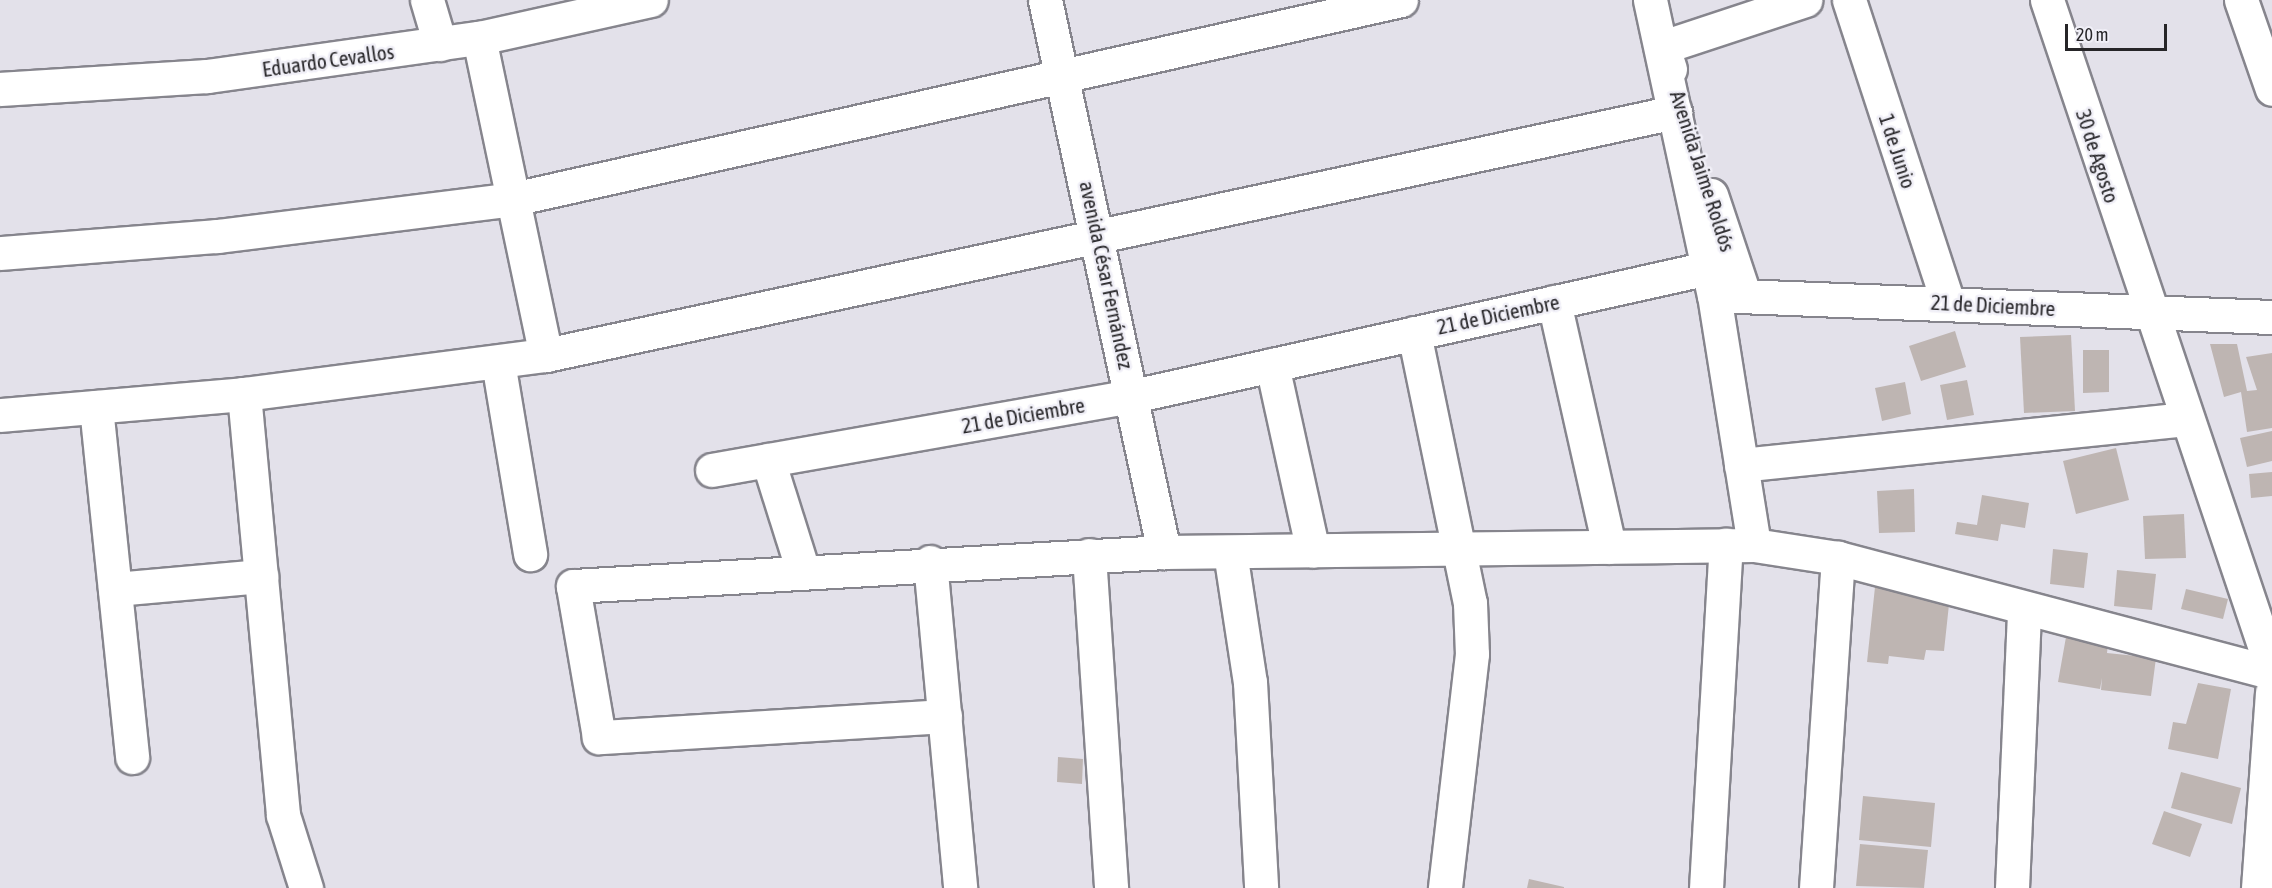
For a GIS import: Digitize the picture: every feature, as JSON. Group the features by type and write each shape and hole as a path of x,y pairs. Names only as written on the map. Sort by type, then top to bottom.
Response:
{"street":[{"path":"427,0 440,45"},
{"name":"Eduardo Cevallos","path":"0,89 207,76 440,45 651,0"},
{"name":"avenida César Fernández","path":"1045,0 1100,235 1164,552"},
{"path":"0,253 217,236 513,199 1401,0"},
{"name":"Avenida Jaime Roldós","path":"1650,0 1722,286"},
{"path":"1663,47 1805,0"},
{"name":"1 de Junio","path":"1849,0 1948,303"},
{"name":"30 de Agosto","path":"2047,0 2148,312 2187,419 2272,671"},
{"path":"2241,0 2272,88"},
{"path":"479,38 546,355"},
{"name":"Avenida Jaime Roldós","path":"1663,47 1675,112 1722,286"},
{"path":"0,415 244,394 546,355 1675,112"},
{"path":"1706,888 1740,545 1741,465 1722,286"},
{"name":"21 de Diciembre","path":"712,470 1133,396 1554,302 1722,286 1948,303 2272,317"},
{"path":"1554,302 1609,547"},
{"path":"1414,333 1462,550 1472,654 1445,888"},
{"path":"498,362 530,554"},
{"path":"1272,364 1313,550"},
{"path":"244,394 283,815 306,888"},
{"path":"96,406 132,757"},
{"path":"1741,465 2187,419"},
{"path":"768,460 803,571"},
{"path":"945,716 599,737 573,586 930,562 1164,552 1740,545 1838,558 2272,671"},
{"path":"1230,552 1250,682 1262,888"},
{"path":"1089,555 1111,888"},
{"path":"1816,888 1838,558"},
{"path":"930,562 960,888"},
{"path":"115,589 261,576"},
{"path":"2012,888 2024,608"},
{"path":"2258,888 2272,692"}],"building":[{"path":"1955,331 1966,367 1921,381 1909,346"},
{"path":"2071,335 2075,411 2024,413 2020,337"},
{"path":"2210,344 2237,344 2247,391 2257,390 2246,357 2272,353 2272,428 2247,432 2241,392 2224,397"},
{"path":"2083,350 2109,350 2109,392 2083,393"},
{"path":"1967,380 1974,415 1947,420 1940,385"},
{"path":"1905,382 1911,414 1882,421 1875,388"},
{"path":"2272,431 2272,461 2247,467 2240,438"},
{"path":"2116,448 2129,500 2076,514 2063,461"},
{"path":"2272,472 2272,496 2251,498 2249,474"},
{"path":"1914,489 1915,532 1879,533 1877,491"},
{"path":"1982,495 2029,503 2025,528 2001,524 1998,541 1955,534 1957,522 1977,525"},
{"path":"2184,514 2186,558 2145,559 2143,516"},
{"path":"2053,549 2088,553 2084,588 2050,584"},
{"path":"2117,570 2156,574 2152,610 2114,606"},
{"path":"1875,587 1950,595 1944,651 1926,650 1924,660 1889,656 1888,664 1867,662"},
{"path":"2186,589 2228,599 2223,619 2181,609"},
{"path":"2066,637 2108,644 2107,653 2156,658 2151,696 2101,690 2102,678 2100,689 2058,682"},
{"path":"2198,683 2231,689 2218,759 2168,749 2173,722 2186,724"},
{"path":"1058,757 1083,759 1082,784 1057,782"},
{"path":"2181,772 2241,788 2232,824 2171,808"},
{"path":"1863,796 1935,803 1931,847 1859,840"},
{"path":"2164,811 2202,824 2190,857 2152,844"},
{"path":"1860,844 1928,850 1924,888 1856,886"},
{"path":"1529,879 1564,887 1564,888 1527,888"}]}
